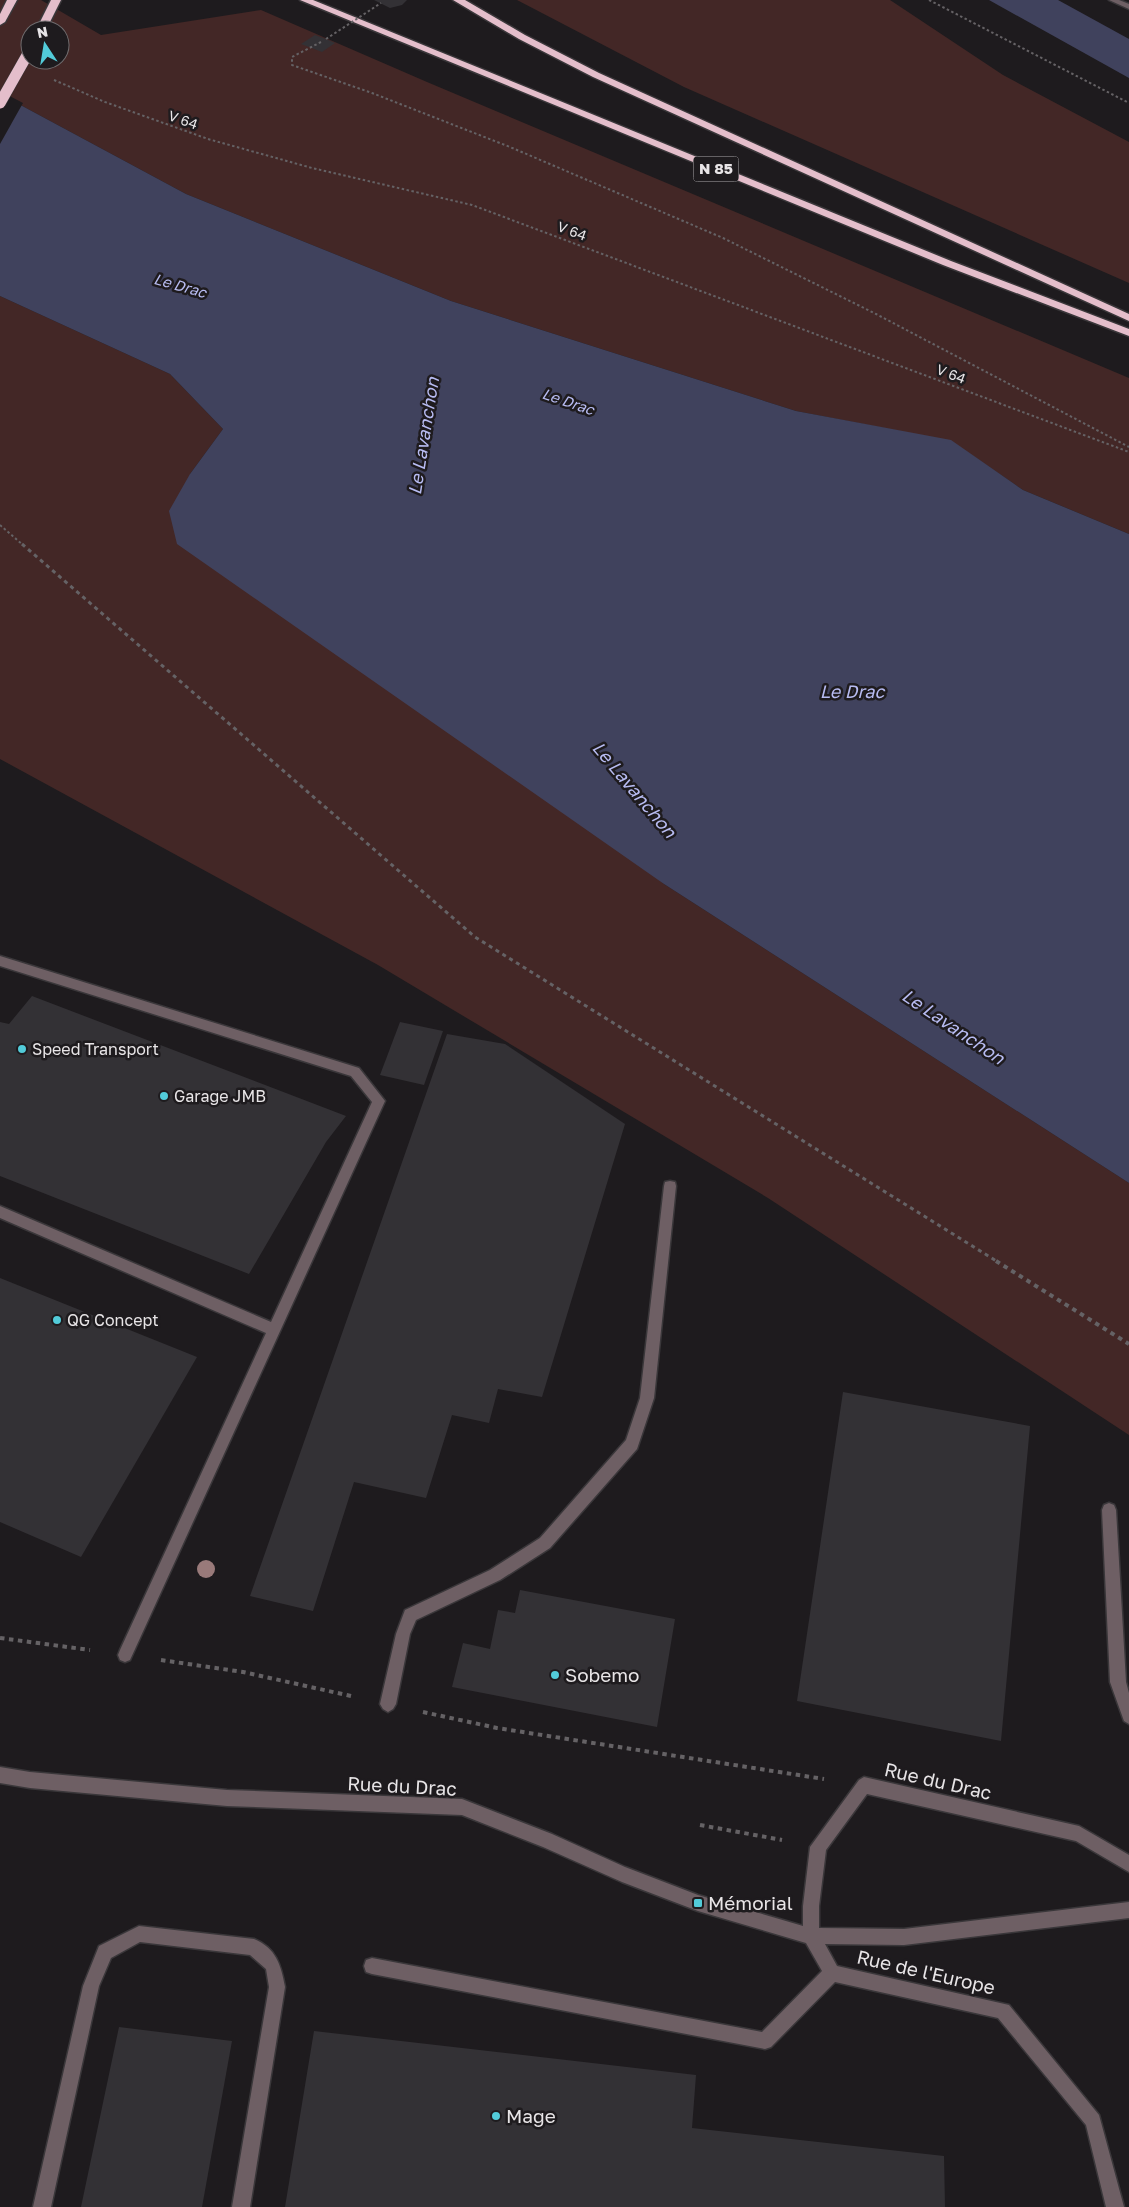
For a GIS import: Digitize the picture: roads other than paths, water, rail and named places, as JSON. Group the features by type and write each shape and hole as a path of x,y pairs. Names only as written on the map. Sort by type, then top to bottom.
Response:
{"highway":[{"path":"46,20 56,0"},
{"name":"N 85","path":"305,0 938,259 1129,333"},
{"name":"N 85","path":"458,0 522,37 596,75 1129,318"},
{"path":"0,22 10,3"},
{"path":"0,103 20,68"}],"street":[{"path":"1113,0 1129,7"},
{"path":"0,961 355,1072 379,1101 125,1655"},
{"path":"388,1704 403,1634 410,1615 495,1575 545,1543 632,1444 647,1398 670,1186"},
{"path":"0,1212 274,1330"},
{"path":"1109,1510 1118,1682 1129,1716"},
{"name":"Rue du Drac","path":"0,1775 227,1798 462,1808 546,1840 622,1874 690,1900 811,1936 904,1937 1129,1910"},
{"name":"Rue du Drac","path":"811,1936 811,1906 818,1847 864,1785 1080,1834 1129,1864"},
{"path":"42,2207 91,1986 106,1952 139,1934 254,1947 273,1966 277,1988 241,2207"},
{"name":"Rue de l'Europe","path":"811,1936 832,1972 1003,2011 1093,2121 1115,2207"},
{"path":"372,1966 765,2040 832,1972"}],"water":[{"path":"989,0 1058,0 1129,39 1129,78"},
{"name":"Le Drac","path":"0,94 186,194 451,301 796,411 951,440 1023,490 1129,534 1129,1183 664,884 177,544 169,511 190,474 223,429 170,374 0,296"}],"place":[{"name":"Speed Transport","path":"22,1049"},
{"name":"Garage JMB","path":"164,1096"},
{"name":"QG Concept","path":"57,1320"},
{"name":"Sobemo","path":"555,1675"},
{"name":"Mémorial","path":"698,1903"},
{"name":"Mage","path":"496,2116"}],"water label":[{"name":"Le Lavanchon","path":"424,436"},
{"name":"Le Lavanchon","path":"634,790"},
{"name":"Le Lavanchon","path":"953,1027"}]}
